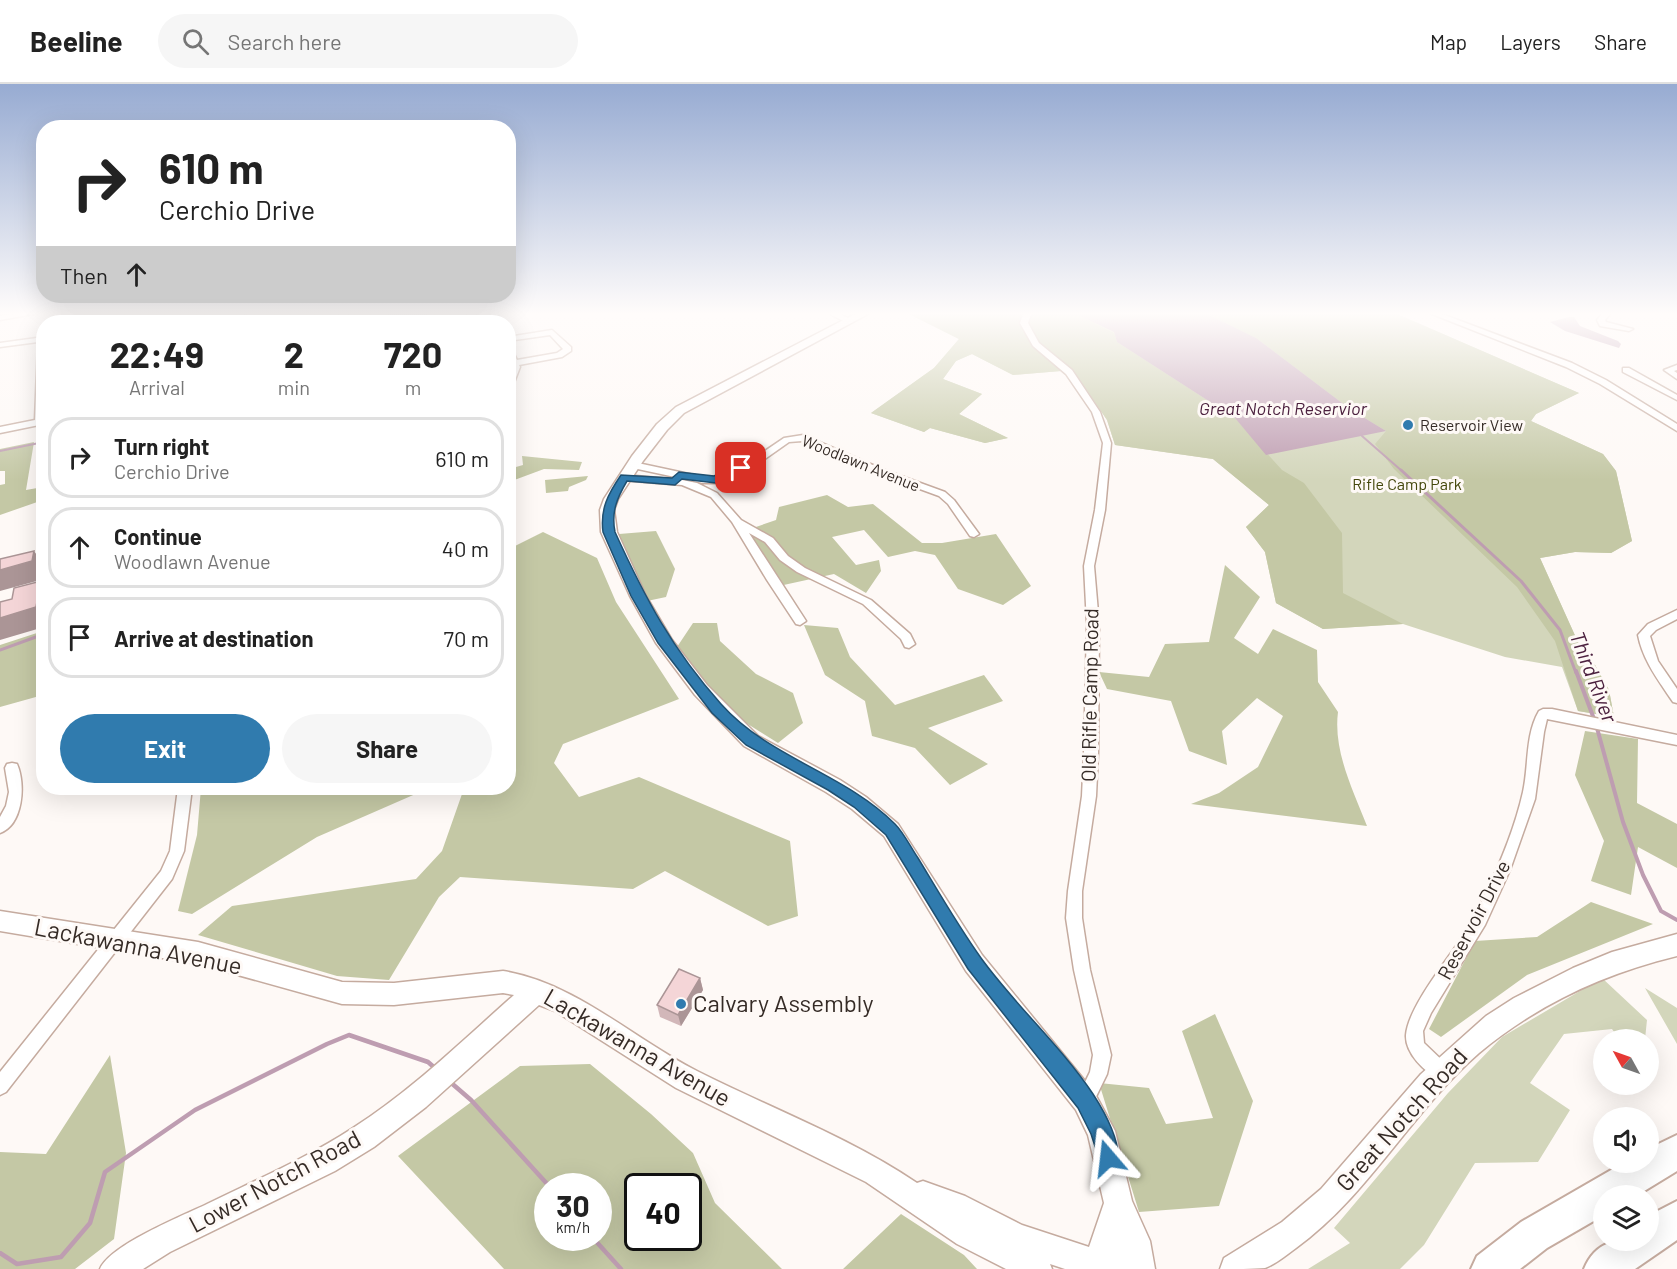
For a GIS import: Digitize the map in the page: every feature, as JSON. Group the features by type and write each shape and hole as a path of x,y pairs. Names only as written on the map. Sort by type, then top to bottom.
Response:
{"highway":[{"path":"1490,1269 1534,1235 1677,1152"},
{"path":"1628,1253 1677,1219"}],"street":[{"path":"755,369 680,410 662,427 628,471 607,510 609,532 638,596 665,643 717,709 751,741 833,786 859,803 891,830 974,963 1085,1101 1101,1131 1118,1203 1135,1241 1138,1268"},
{"name":"Old Rifle Camp Road","path":"1066,369 1096,412 1107,443 1100,510 1089,566 1093,624 1091,753 1089,796 1075,891 1074,918 1082,969 1102,1055 1098,1074 1085,1101"},
{"path":"1578,369 1603,382 1677,428"},
{"path":"1626,370 1677,398"},
{"path":"0,430 36,423"},
{"name":"Woodlawn Avenue","path":"677,478 716,480 759,459 787,440 795,437 803,438 880,472 942,494 951,502 974,534"},
{"path":"628,471 677,478 714,495 736,521 800,621"},
{"path":"736,521 769,540 784,558 801,570 867,602 906,637 909,644"},
{"path":"1677,614 1652,627 1644,635 1646,646 1655,665 1677,699"},
{"name":"Reservoir Drive","path":"1441,1071 1418,1047 1415,1031 1451,965 1471,936 1508,860 1532,783 1543,714 1677,740"},
{"path":"0,827 13,808 17,797 18,788 12,768"},
{"path":"0,1086 167,875 177,851 183,795"},
{"name":"Lackawanna Avenue","path":"0,921 198,953 342,993 394,994 503,982 537,991 580,1012 685,1079 876,1172 904,1189 966,1234 1037,1269"},
{"name":"Great Notch Road","path":"1235,1269 1267,1251 1316,1214 1343,1188 1441,1071 1494,1025 1551,989 1604,965 1677,945"},
{"name":"Lower Notch Road","path":"115,1269 160,1242 325,1161 364,1137 426,1091 537,991"},
{"name":"Lackawanna Avenue","path":"904,1189 954,1206 1016,1238 1092,1263 1117,1257 1138,1268"},
{"path":"1092,1263 1118,1203"}],"green space":[{"name":"Rifle Camp Park","path":"932,369 950,369 943,379 982,394 959,414 1008,438 985,443 930,428 924,432 871,413"},
{"path":"932,369 950,369 943,379 982,394 959,414 1008,438 985,443 930,428 924,432 871,413"},
{"name":"Rifle Camp Park","path":"1002,369 1524,369 1579,393 1536,414 1531,421 1603,454 1616,471 1632,541 1611,553 1575,552 1540,558 1582,651 1595,665 1609,690 1614,717 1578,711 1562,667 1505,657 1403,624 1323,629 1276,603 1265,552 1246,527 1269,505 1213,459 1115,445 1107,420 1073,370 1013,375"},
{"path":"1002,369 1159,369 1235,418 1282,470 1304,483 1342,533 1343,593 1403,624 1323,629 1276,603 1265,552 1246,527 1269,505 1213,459 1115,445 1107,420 1073,370 1013,375"},
{"path":"1297,369 1524,369 1579,393 1536,414 1531,421 1603,454 1616,471 1632,541 1611,553 1575,552 1540,558 1582,651 1595,665 1609,690 1614,717 1578,711 1555,641 1517,587 1394,469 1375,444 1386,431 1350,409"},
{"path":"34,442 26,490 36,488 36,502 0,515 0,485 5,484 5,471 0,471 0,449"},
{"path":"522,456 582,462 579,470 544,469 516,479 516,467 523,465"},
{"path":"588,476 586,480 569,487 568,491 546,493 545,480"},
{"path":"827,495 848,507 873,504 922,543 942,543 996,534 1031,586 1003,605 958,589 935,555 915,551 888,557 864,530 832,537 856,565 879,560 881,571 866,593 834,574 779,586 747,530 776,520 779,507"},
{"path":"656,531 675,569 666,597 647,601 619,534"},
{"path":"543,532 597,558 616,602 679,699 563,744 554,763 579,797 639,777 790,841 798,916 768,926 665,871 633,889 460,877 439,897 389,980 337,976 198,935 232,906 416,879 442,851 462,795 516,795 516,546"},
{"path":"1225,565 1260,597 1234,638 1258,654 1273,629 1317,650 1318,682 1338,712 1337,727 1341,756 1367,826 1191,804 1219,793 1258,767 1283,716 1257,698 1222,731 1227,765 1189,751 1171,701 1107,689 1099,672 1149,677 1165,644 1209,642"},
{"path":"693,623 717,623 720,641 756,674 793,693 803,723 778,743 730,713 677,647"},
{"path":"804,625 838,628 850,657 895,705 984,675 1003,701 928,728 988,764 950,785 915,748 872,736 865,701 825,675"},
{"path":"36,633 36,697 0,707 0,645"},
{"path":"1585,731 1638,739 1637,803 1677,824 1677,868 1638,847 1631,895 1591,881 1604,841 1575,775"},
{"path":"200,795 413,795 317,837 192,914 178,911 197,835"},
{"path":"1591,902 1653,924 1527,975 1441,1037 1429,1029 1475,941 1537,937"},
{"path":"1602,978 1647,1020 1646,1029 1593,1029 1593,1031 1564,1034 1530,1083 1570,1110 1538,1162 1475,1163 1424,1245 1400,1269 1308,1269 1350,1243 1334,1228 1448,1093 1502,1037"},
{"path":"1645,988 1677,1008 1677,1044"},
{"path":"1215,1014 1253,1101 1219,1206 1139,1212 1099,1083 1149,1088 1166,1124 1213,1118 1182,1031"},
{"path":"110,1055 126,1153 114,1239 75,1269 0,1269 0,1152 46,1154"},
{"path":"590,1064 651,1114 693,1153 702,1173 624,1173 624,1251 702,1251 702,1173 715,1203 782,1269 504,1269 398,1156 520,1066"},
{"path":"901,1214 964,1255 977,1269 843,1269"}],"water":[{"name":"Great Notch Reservior","path":"1159,369 1297,369 1350,409 1386,431 1266,455 1235,418"}],"building":[{"path":"34,551 32,561 0,570 0,559"},
{"path":"36,582 36,607 0,618 0,602 12,599 14,588"},
{"path":"679,969 700,978 678,1015 657,1005"}],"waterway":[{"name":"Third River","path":"1362,436 1402,471"},
{"path":"0,451 36,444"},
{"name":"Third River","path":"1401,470 1521,581 1560,630 1576,673"},
{"path":"0,650 36,637"},
{"name":"Third River","path":"1576,671 1594,719"},
{"name":"Third River","path":"1597,728 1623,822 1643,875 1661,911 1677,920"},
{"path":"0,1253 17,1264 61,1257 90,1223 105,1172 195,1110 327,1044 349,1035 428,1062 436,1069"},
{"path":"449,1081 471,1100 537,1173"},
{"path":"605,1251 621,1269"}],"place":[{"name":"Reservoir View","path":"1408,425"},
{"name":"Calvary Assembly","path":"681,1004"}],"route":[{"path":"741,468 716,480 679,475 675,482 624,478 611,499 607,510 607,521 609,532 638,596 665,643 717,709 751,741 833,786 877,816 891,830 909,854 974,963 1085,1101 1101,1131 1108,1158"}]}
